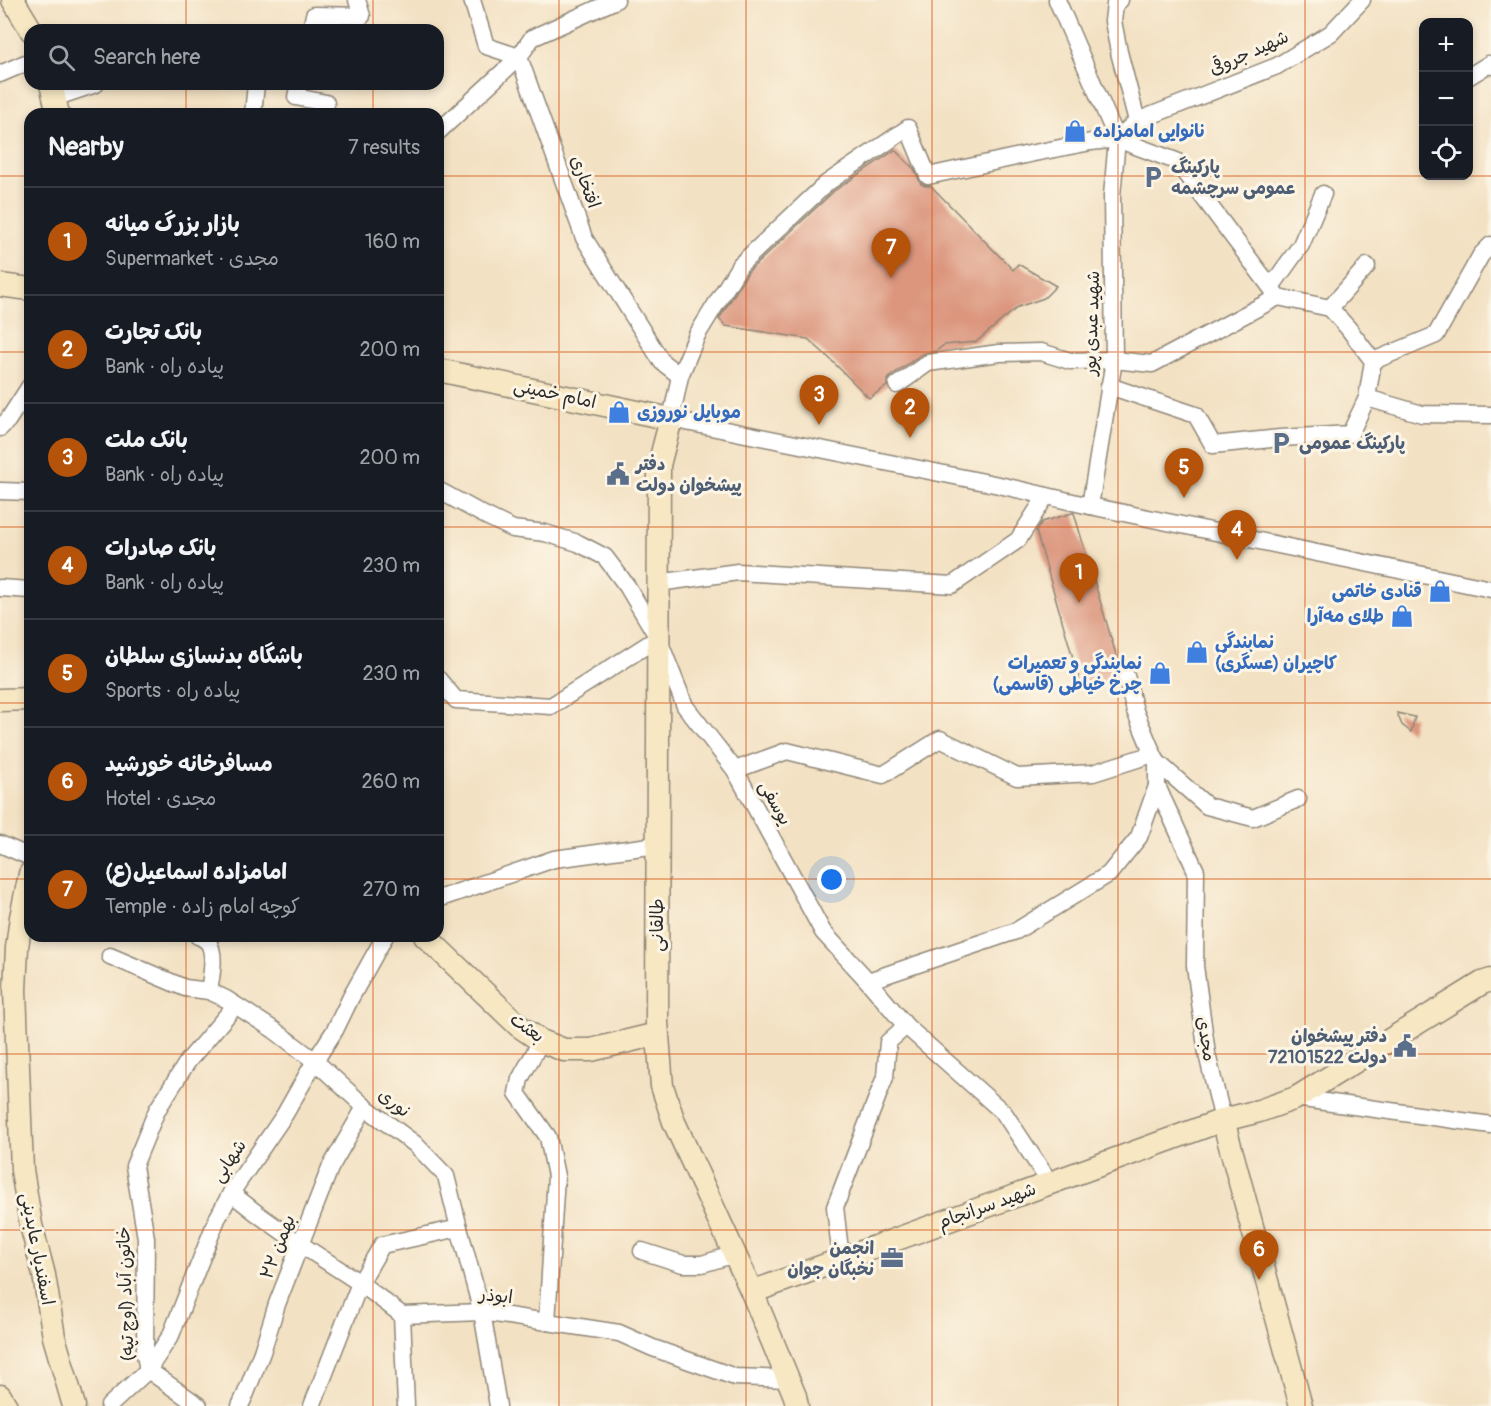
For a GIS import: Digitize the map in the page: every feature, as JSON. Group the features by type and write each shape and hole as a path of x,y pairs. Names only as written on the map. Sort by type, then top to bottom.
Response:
{"street":[{"path":"13,0 27,24"},
{"path":"312,24 314,15 362,16 357,0"},
{"path":"472,0 486,45 519,57"},
{"path":"444,126 519,57 532,38 616,0"},
{"path":"1057,0 1117,139"},
{"path":"1117,139 1137,121 1113,21 1115,4 1120,0"},
{"name":"شهید جروقی","path":"1137,121 1277,66 1331,33 1362,0"},
{"name":"افتخاری","path":"519,57 584,238 662,362 680,376"},
{"path":"0,74 24,64"},
{"path":"1473,74 1489,64 1491,66"},
{"path":"54,99 79,90"},
{"path":"254,108 255,90"},
{"path":"298,90 296,97 326,103 326,108"},
{"path":"1109,386 1196,415 1213,445 1350,434 1367,398 1373,362 1330,308 1275,292 1176,161 1117,139 1068,146 928,176 908,128 827,183 740,265 697,335 680,376 671,419 1491,589"},
{"name":"شهید عبدی پور","path":"1090,506 1114,360 1112,196 1117,139"},
{"path":"897,385 928,363 999,352 1041,352 1070,362 1114,360 1152,364 1275,292 1301,245 1323,194"},
{"path":"1373,362 1437,335 1481,255 1491,245"},
{"path":"1330,308 1367,266"},
{"path":"0,285 24,288"},
{"name":"امام خمینی","path":"444,371 671,419"},
{"path":"0,428 24,395"},
{"path":"1367,398 1422,414 1491,415"},
{"name":"طالقانی","path":"671,419 659,465 657,1029 662,1086 674,1122 752,1292 795,1396 797,1406"},
{"path":"0,491 24,492"},
{"name":"یوسفی","path":"444,492 513,529 545,533 578,543 605,557 627,586 658,638 685,706 735,771 823,932 906,1026 1004,1113 1050,1183"},
{"path":"658,583 738,573 952,585 1018,540 1046,496"},
{"path":"0,588 24,590"},
{"path":"444,686 456,700 550,706 658,638"},
{"name":"مجدی","path":"1126,676 1135,711 1155,758 1157,786 1196,871 1195,966 1207,1054 1301,1406"},
{"path":"0,700 24,699"},
{"path":"735,771 787,751 884,776 940,739 1017,777 1093,773 1155,758 1207,806 1253,818 1298,799"},
{"path":"868,981 1016,931 1109,874 1139,837 1157,786"},
{"path":"0,844 24,854"},
{"path":"444,897 554,859 657,845"},
{"name":"اسفندیار عابدینی","path":"24,903 8,990 22,1170 31,1225 44,1275 54,1337 74,1406"},
{"path":"208,942 213,966 209,991"},
{"name":"شهابی","path":"109,1406 148,1370 171,1335 217,1219 231,1193 285,1114 335,1029 382,942"},
{"name":"بعثت","path":"431,942 519,1026 541,1041 564,1050 591,1050 657,1029"},
{"name":"نوری","path":"110,956 185,988 209,991 274,1029 315,1061 365,1107 415,1144 446,1176 482,1312 498,1406"},
{"name":"شهید سرانجام","path":"752,1292 1223,1120 1296,1098 1472,989 1491,980"},
{"name":"خاتون آباد (اوچ تپه)","path":"199,1406 148,1370 145,1355 146,1238 134,1166 157,1110 188,1061 236,1006"},
{"path":"841,1259 835,1207 885,1077 888,1042 906,1026"},
{"path":"541,1041 520,1078 517,1093 548,1137 556,1176 547,1322"},
{"path":"1296,1098 1491,1125"},
{"name":"۲۲ بهمن","path":"240,1406 330,1168 365,1107"},
{"path":"231,1193 402,1315 406,1406"},
{"path":"312,1406 360,1283 382,1245 459,1228"},
{"path":"642,1251 683,1264 702,1264 735,1254"},
{"name":"ابوذر","path":"402,1315 482,1312 619,1333 653,1348 735,1377 788,1379"},
{"path":"0,1396 6,1406"}],"building":[{"path":"895,150 914,169 921,184 931,186 1013,270 1018,264 1056,286 1044,298 1018,307 976,342 944,345 936,351 922,354 891,376 887,381 887,386 869,398 808,339 726,326 719,319 748,272 834,191"},
{"path":"1074,513 1120,668 1116,674 1117,682 1082,689 1036,531 1042,522"},
{"path":"1397,713 1415,717 1411,732 1402,725"}],"place":[{"name":"نانوایی امامزاده","path":"1075,131"},
{"name":"پارکینگ عمومی سرچشمه","path":"1153,177"},
{"name":"امامزاده اسماعیل(ع)","path":"891,278"},
{"name":"موبایل نوروزی","path":"619,412"},
{"name":"بانک ملت","path":"819,425"},
{"name":"بانک تجارت","path":"910,438"},
{"name":"پارکینگ عمومی","path":"1281,443"},
{"name":"دفتر پیشخوان دولت","path":"618,474"},
{"name":"باشگاه بدنسازی سلطان","path":"1184,498"},
{"name":"بانک صادرات","path":"1237,560"},
{"name":"قنادی خاتمی","path":"1440,591"},
{"name":"بازار بزرگ میانه","path":"1079,603"},
{"name":"طلای مه‌آرا","path":"1402,616"},
{"name":"نمایندگی کاچیران (عسگری)","path":"1197,652"},
{"name":"نمایندگی و تعمیرات چرخ خیاطی (قاسمی)","path":"1160,673"},
{"name":"دفتر پیشخوان دولت 72101522","path":"1405,1046"},
{"name":"انجمن نخبگان جوان","path":"892,1258"},
{"name":"مسافرخانه خورشید","path":"1259,1280"}]}
